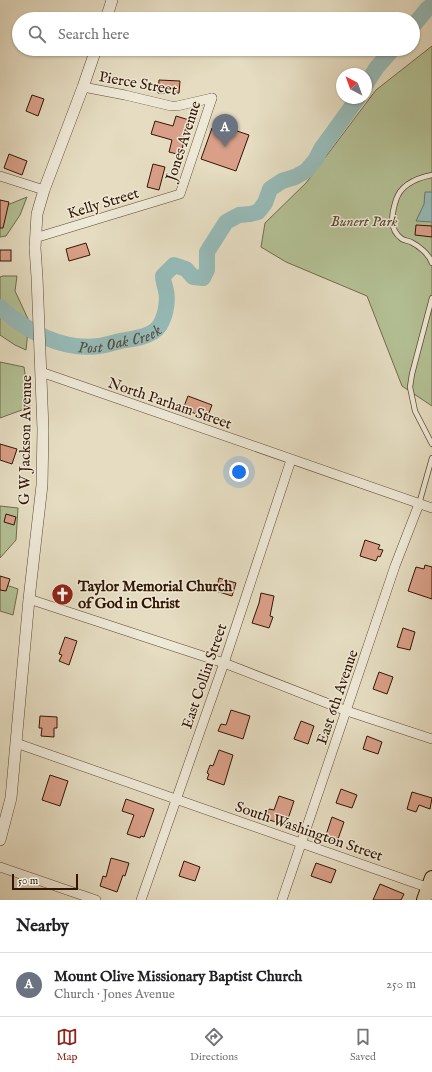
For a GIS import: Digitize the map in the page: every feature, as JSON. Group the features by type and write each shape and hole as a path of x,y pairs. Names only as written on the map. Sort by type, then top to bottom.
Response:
{"street":[{"path":"108,12 112,0"},
{"name":"G W Jackson Avenue","path":"0,840 11,798 29,599 42,485 43,429 35,238 37,214 44,190 94,56"},
{"name":"Pierce Street","path":"83,87 171,106 212,98"},
{"name":"Jones Avenue","path":"180,194 212,98"},
{"path":"0,176 44,190"},
{"name":"Kelly Street","path":"35,238 180,194"},
{"name":"North Parham Street","path":"41,370 291,460 432,508"},
{"name":"East Collin Street","path":"141,900 224,664 291,460"},
{"name":"East 6th Avenue","path":"282,900 395,566 419,504"},
{"path":"29,599 224,664 347,710 432,739"},
{"name":"South Washington Street","path":"16,743 429,889"},
{"path":"0,867 96,900"}],"lane":[{"path":"432,175 419,177 407,184 401,190 393,209 391,222 396,232 402,239 412,242 420,248 427,254 432,263"},
{"path":"432,298 410,387 415,411 432,444"},
{"path":"419,504 432,458"}],"green space":[{"name":"Bunert Park","path":"432,46 432,406 402,386 367,296 286,262 261,247 265,223 306,183 365,104 372,104 372,95 376,90"},
{"path":"27,197 20,215 6,236 0,237 0,208"},
{"path":"17,276 15,291 29,321 26,350 0,335 0,277"},
{"path":"0,362 24,367 30,407 0,418"},
{"path":"0,506 18,508 16,540 0,558"},
{"path":"0,583 18,589 13,615 0,611"}],"water":[{"path":"425,192 432,192 432,222 416,221 424,204"}],"building":[{"path":"159,80 180,81 179,93 158,93"},
{"path":"32,95 44,99 38,116 26,111"},
{"path":"176,116 189,120 182,140 184,140 181,155 169,152 172,140 151,134 155,121 173,126"},
{"path":"212,128 232,135 234,130 249,135 236,171 201,159"},
{"path":"9,154 27,161 22,175 4,168"},
{"path":"153,164 165,167 159,190 147,187"},
{"path":"0,200 9,202 3,228 0,228"},
{"path":"416,225 432,226 432,237 415,235"},
{"path":"86,243 90,255 69,261 66,249"},
{"path":"0,250 11,250 11,261 0,261"},
{"path":"188,396 212,405 207,418 183,409"},
{"path":"0,444 17,449 12,464 0,460"},
{"path":"6,514 16,517 14,525 4,522"},
{"path":"365,540 380,545 378,549 383,550 380,557 378,556 376,561 360,556"},
{"path":"425,565 432,567 432,599 408,591 416,567 424,569"},
{"path":"0,576 10,579 6,591 0,590"},
{"path":"219,578 236,583 232,596 216,591"},
{"path":"261,593 274,596 270,616 273,617 269,628 252,623"},
{"path":"403,628 415,632 410,650 397,647"},
{"path":"65,637 77,641 69,665 59,661 62,655 59,654"},
{"path":"379,672 393,677 387,694 373,689"},
{"path":"231,710 250,716 243,739 218,731 221,724 226,725"},
{"path":"40,716 57,717 57,728 54,728 54,737 41,736 42,728 39,728"},
{"path":"301,721 314,726 308,744 294,739"},
{"path":"367,736 382,742 378,754 363,749"},
{"path":"219,750 233,755 224,785 207,779 209,774 207,773 210,765 213,766"},
{"path":"50,775 68,781 60,806 42,800"},
{"path":"341,789 357,795 352,808 336,803"},
{"path":"412,792 432,798 430,809 419,805 416,812 407,809"},
{"path":"279,796 294,801 286,825 266,819 269,809 274,810"},
{"path":"126,799 154,809 144,837 141,836 140,838 127,834 134,815 122,811"},
{"path":"332,817 344,822 337,842 325,838"},
{"path":"111,858 129,863 125,876 123,875 117,892 100,886 103,876 106,877"},
{"path":"184,861 200,867 195,881 179,876"},
{"path":"316,863 336,870 331,883 311,876"},
{"path":"380,884 404,894 401,900 373,900"}],"waterway":[{"name":"Post Oak Creek","path":"420,18 432,5"},
{"name":"Post Oak Creek","path":"372,75 387,56"},
{"name":"Post Oak Creek","path":"0,307 10,316 33,331 58,342 72,345 85,347 102,345 142,337 152,333 160,326 166,310 167,294 163,276 174,265 186,269 193,277 203,278 207,270 207,252 226,222 239,215 258,212 265,203 270,189 282,181 295,177 306,171 354,104"}],"place":[{"name":"Mount Olive Missionary Baptist Church","path":"225,147"},
{"name":"Taylor Memorial Church of God in Christ","path":"63,595"}]}
